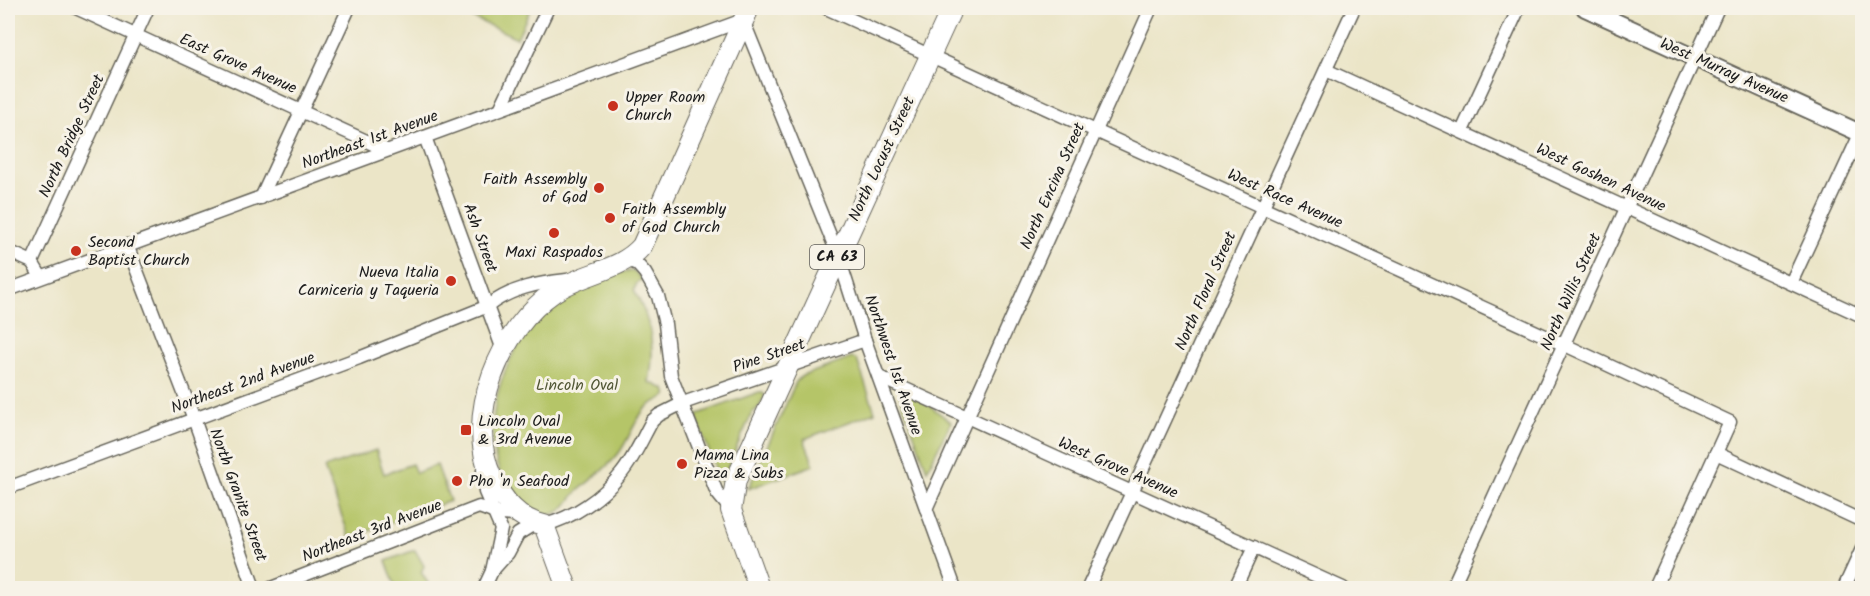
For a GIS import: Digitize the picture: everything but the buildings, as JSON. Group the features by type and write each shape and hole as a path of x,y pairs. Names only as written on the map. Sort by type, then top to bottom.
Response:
{"main road":[{"name":"North Locust Street","path":"730,510 735,480 952,8"},
{"name":"West Murray Avenue","path":"1585,8 1862,132"},
{"path":"567,588 534,521 499,490 490,473 483,422 488,387 503,350 535,308 554,292 577,279 627,260 642,246 746,14"},
{"name":"CA 63","path":"730,510 759,588"}],"street":[{"name":"East Grove Avenue","path":"76,8 386,150"},
{"name":"North Bridge Street","path":"32,262 148,8"},
{"path":"261,198 349,8"},
{"path":"501,107 548,8"},
{"name":"West Race Avenue","path":"826,8 1730,422 1716,453"},
{"name":"North Encina Street","path":"926,510 1151,8"},
{"name":"North Floral Street","path":"1088,588 1354,8"},
{"path":"1462,131 1519,8"},
{"name":"North Willis Street","path":"1452,588 1718,8"},
{"name":"Northeast 1st Avenue","path":"8,290 127,244 261,198 425,137 746,14"},
{"name":"Northwest 1st Avenue","path":"746,14 838,255 865,340 955,588"},
{"name":"West Goshen Avenue","path":"1326,70 1863,316"},
{"path":"1791,283 1862,132"},
{"name":"Ash Street","path":"425,137 503,350"},
{"name":"North Granite Street","path":"127,244 194,419 254,588"},
{"path":"8,251 32,262 41,277"},
{"path":"627,260 637,264 645,273 658,296 671,376 684,403 717,494 730,510"},
{"name":"Northeast 2nd Avenue","path":"8,488 359,358 488,306 501,296 538,283 577,279"},
{"name":"Pine Street","path":"684,403 865,340"},
{"name":"West Grove Avenue","path":"879,377 1343,588"},
{"path":"485,492 479,507 495,513 534,521 558,521 572,514 611,486 624,471 652,421 659,414 684,403"},
{"path":"484,588 492,571 501,529 485,492 483,474 485,448"},
{"path":"1654,588 1716,453 1863,521"},
{"name":"Northeast 3rd Avenue","path":"271,588 479,507"},
{"path":"492,571 508,553 518,534 534,521"},
{"path":"1234,588 1254,547"},
{"path":"1844,588 1863,549"}],"green space":[{"path":"451,8 531,8 517,38"},
{"name":"Lincoln Oval","path":"628,271 635,272 642,279 634,290 648,323 652,346 649,382 665,389 667,395 644,410 619,453 576,493 564,508 548,515 527,510 516,501 505,484 497,463 493,440 493,417 505,370 528,330 551,306 583,286"},
{"path":"852,358 857,360 875,412 804,439 814,465 748,489 796,382 802,376"},
{"path":"759,392 765,396 759,407 752,413 720,481 697,419 698,414"},
{"path":"907,393 923,401 951,422 927,470 900,396"},
{"path":"376,450 384,474 412,464 416,473 437,465 450,501 350,538 324,468"},
{"path":"415,550 424,566 421,572 431,588 396,588 386,561"}],"place":[{"name":"Upper Room Church","path":"613,106"},
{"name":"Faith Assembly of God","path":"599,188"},
{"name":"Faith Assembly of God Church","path":"610,218"},
{"name":"Maxi Raspados","path":"554,233"},
{"name":"Second Baptist Church","path":"76,251"},
{"name":"Nueva Italia Carniceria y Taqueria","path":"451,281"},
{"name":"Lincoln Oval & 3rd Avenue","path":"466,430"},
{"name":"Mama Lina Pizza & Subs","path":"682,464"},
{"name":"Pho 'n Seafood","path":"457,481"}]}
